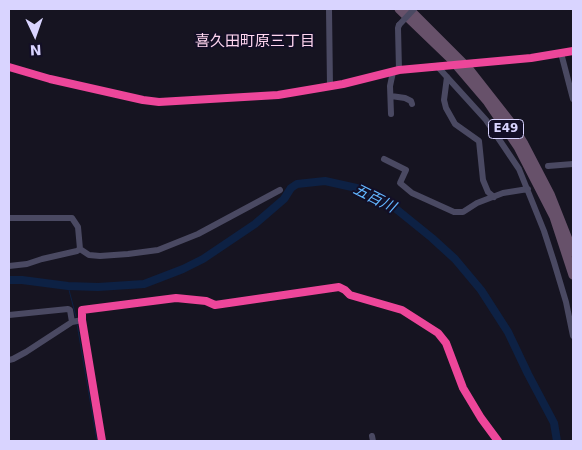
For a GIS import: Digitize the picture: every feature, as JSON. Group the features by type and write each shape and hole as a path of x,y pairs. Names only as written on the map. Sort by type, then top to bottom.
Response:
{"highway":[{"name":"E49","path":"399,9 452,60 487,101 518,147 554,217 573,275"},
{"name":"E49","path":"409,9 469,69 508,120 524,144 550,194 573,252"}],"street":[{"path":"329,9 330,87"},
{"path":"391,114 390,96 396,71 398,28 414,9"},
{"path":"9,67 50,79 152,102 278,95 330,87 396,71 532,58 573,51"},
{"path":"561,53 573,99"},
{"path":"437,66 486,120 503,142 519,168 570,302 573,336"},
{"path":"447,77 444,100 446,108 455,124 479,141 482,180 488,192 494,197"},
{"path":"390,96 405,98 412,104"},
{"path":"384,158 406,170 400,183 416,195 451,211 460,212 494,197 512,191 528,189"},
{"path":"548,166 573,164"},
{"path":"80,249 89,255 100,256 158,250 198,234 280,190"},
{"path":"9,218 72,218 78,227 80,249"},
{"path":"9,266 27,264 80,249"},
{"path":"9,360 14,359 77,321 84,309 176,298 206,301 214,305 339,287 350,295 402,310 438,333 446,343 463,388 484,423 498,441"},
{"path":"9,315 70,310 77,321 102,441"}],"waterway":[{"name":"五百川","path":"9,280 98,287 144,284 203,259 255,224 284,199 291,188 297,184 325,181 361,189 390,204 432,238 455,259 481,290 508,332 554,423 557,441"},
{"path":"68,286 76,317"},
{"path":"77,324 97,441"}],"cycle path":[{"path":"9,67 50,79 159,102 278,95 343,84 399,70 531,58 573,51"},
{"path":"102,441 82,320 82,310 176,298 206,301 215,305 339,287 350,295 402,310 438,333 446,343 463,388 481,418 498,441"}],"district":[{"name":"喜久田町原三丁目","path":"255,42"}]}
